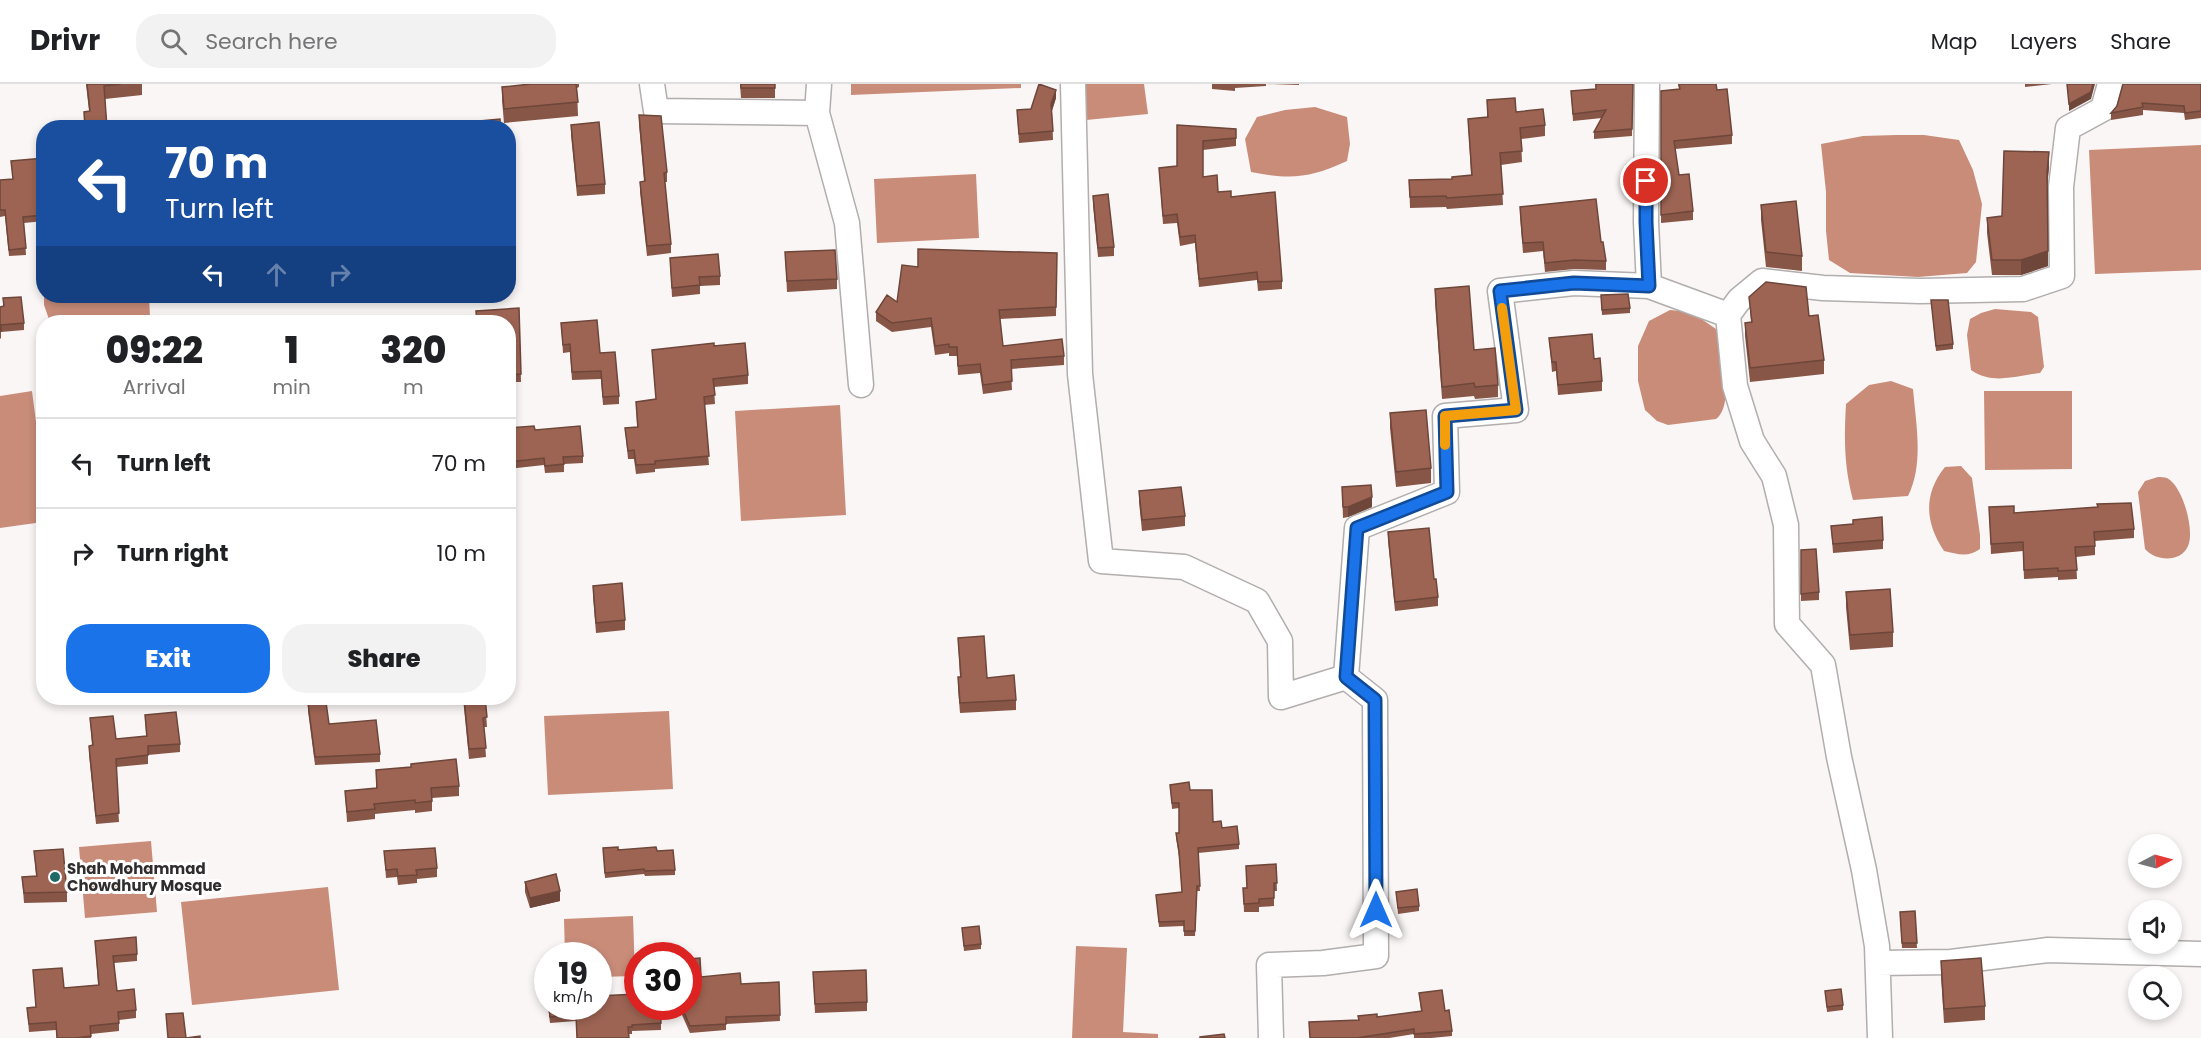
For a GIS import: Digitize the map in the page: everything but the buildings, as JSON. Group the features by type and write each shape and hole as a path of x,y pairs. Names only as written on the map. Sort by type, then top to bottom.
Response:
{"street":[{"path":"652,84 656,111 817,113"},
{"path":"819,84 817,113 847,223 861,385"},
{"path":"1073,84 1080,374 1101,561 1184,567 1257,601 1280,641 1281,697 1346,677"},
{"path":"1647,84 1646,222 1649,286"},
{"path":"1880,1038 1877,946 1823,665 1787,624 1786,525 1774,476 1752,441 1735,386 1728,315 1739,300 1762,281 1823,288 1932,291 2023,289 2062,276 2061,187 2068,128 2103,109 2110,84"},
{"path":"1346,677 1357,528 1447,492 1445,416 1516,410 1500,291 1574,283 1649,286 1728,315"},
{"path":"1271,1038 1269,965 1323,963 1376,956 1375,700 1346,677"},
{"path":"1878,963 1951,962 2048,950 2201,954"}],"shaded area":[{"path":"851,84 1021,84 1021,88 851,95"},
{"path":"1082,84 1144,84 1148,114 1086,120"},
{"path":"1315,107 1347,117 1350,144 1347,161 1322,171 1300,176 1289,177 1251,172 1245,139 1257,117 1285,110"},
{"path":"1924,135 1959,140 1973,170 1982,204 1976,262 1967,273 1918,277 1850,273 1829,260 1821,144 1863,136"},
{"path":"2201,145 2201,270 2095,274 2089,150"},
{"path":"976,174 979,238 877,243 874,179"},
{"path":"44,303 149,303 150,315 48,315"},
{"path":"1995,309 2031,312 2038,317 2044,367 2040,373 1996,378 1979,375 1971,370 1967,335 1970,319"},
{"path":"1670,310 1691,312 1719,331 1726,391 1722,412 1716,419 1668,425 1657,421 1645,410 1638,381 1638,346 1649,321"},
{"path":"1891,381 1913,389 1918,444 1913,484 1908,496 1853,500 1845,452 1846,404 1869,385"},
{"path":"32,391 36,422 36,523 0,528 0,396"},
{"path":"1984,391 2072,391 2072,469 1985,470"},
{"path":"840,405 846,515 741,521 735,411"},
{"path":"1961,466 1972,478 1980,535 1980,549 1967,554 1944,551 1933,530 1929,509 1933,488 1945,467"},
{"path":"2158,477 2167,478 2173,483 2183,499 2189,520 2188,546 2185,552 2174,558 2161,558 2145,549 2138,492 2145,481"},
{"path":"669,711 673,789 548,795 544,716"},
{"path":"151,841 157,912 85,918 79,847"},
{"path":"328,887 339,990 192,1005 181,902"},
{"path":"633,916 634,942 624,942 624,976 612,977 612,942 565,942 564,919"},
{"path":"1076,946 1127,948 1123,1032 1158,1034 1158,1038 1072,1038"}],"slow traffic":[{"path":"1445,445 1445,416 1516,410 1502,308"}],"place":[{"name":"Shah Mohammad Chowdhury Mosque","path":"55,877"}],"route":[{"path":"1376,910 1375,700 1346,677 1357,528 1447,492 1445,416 1516,410 1500,291 1574,283 1649,286 1646,181"}]}
